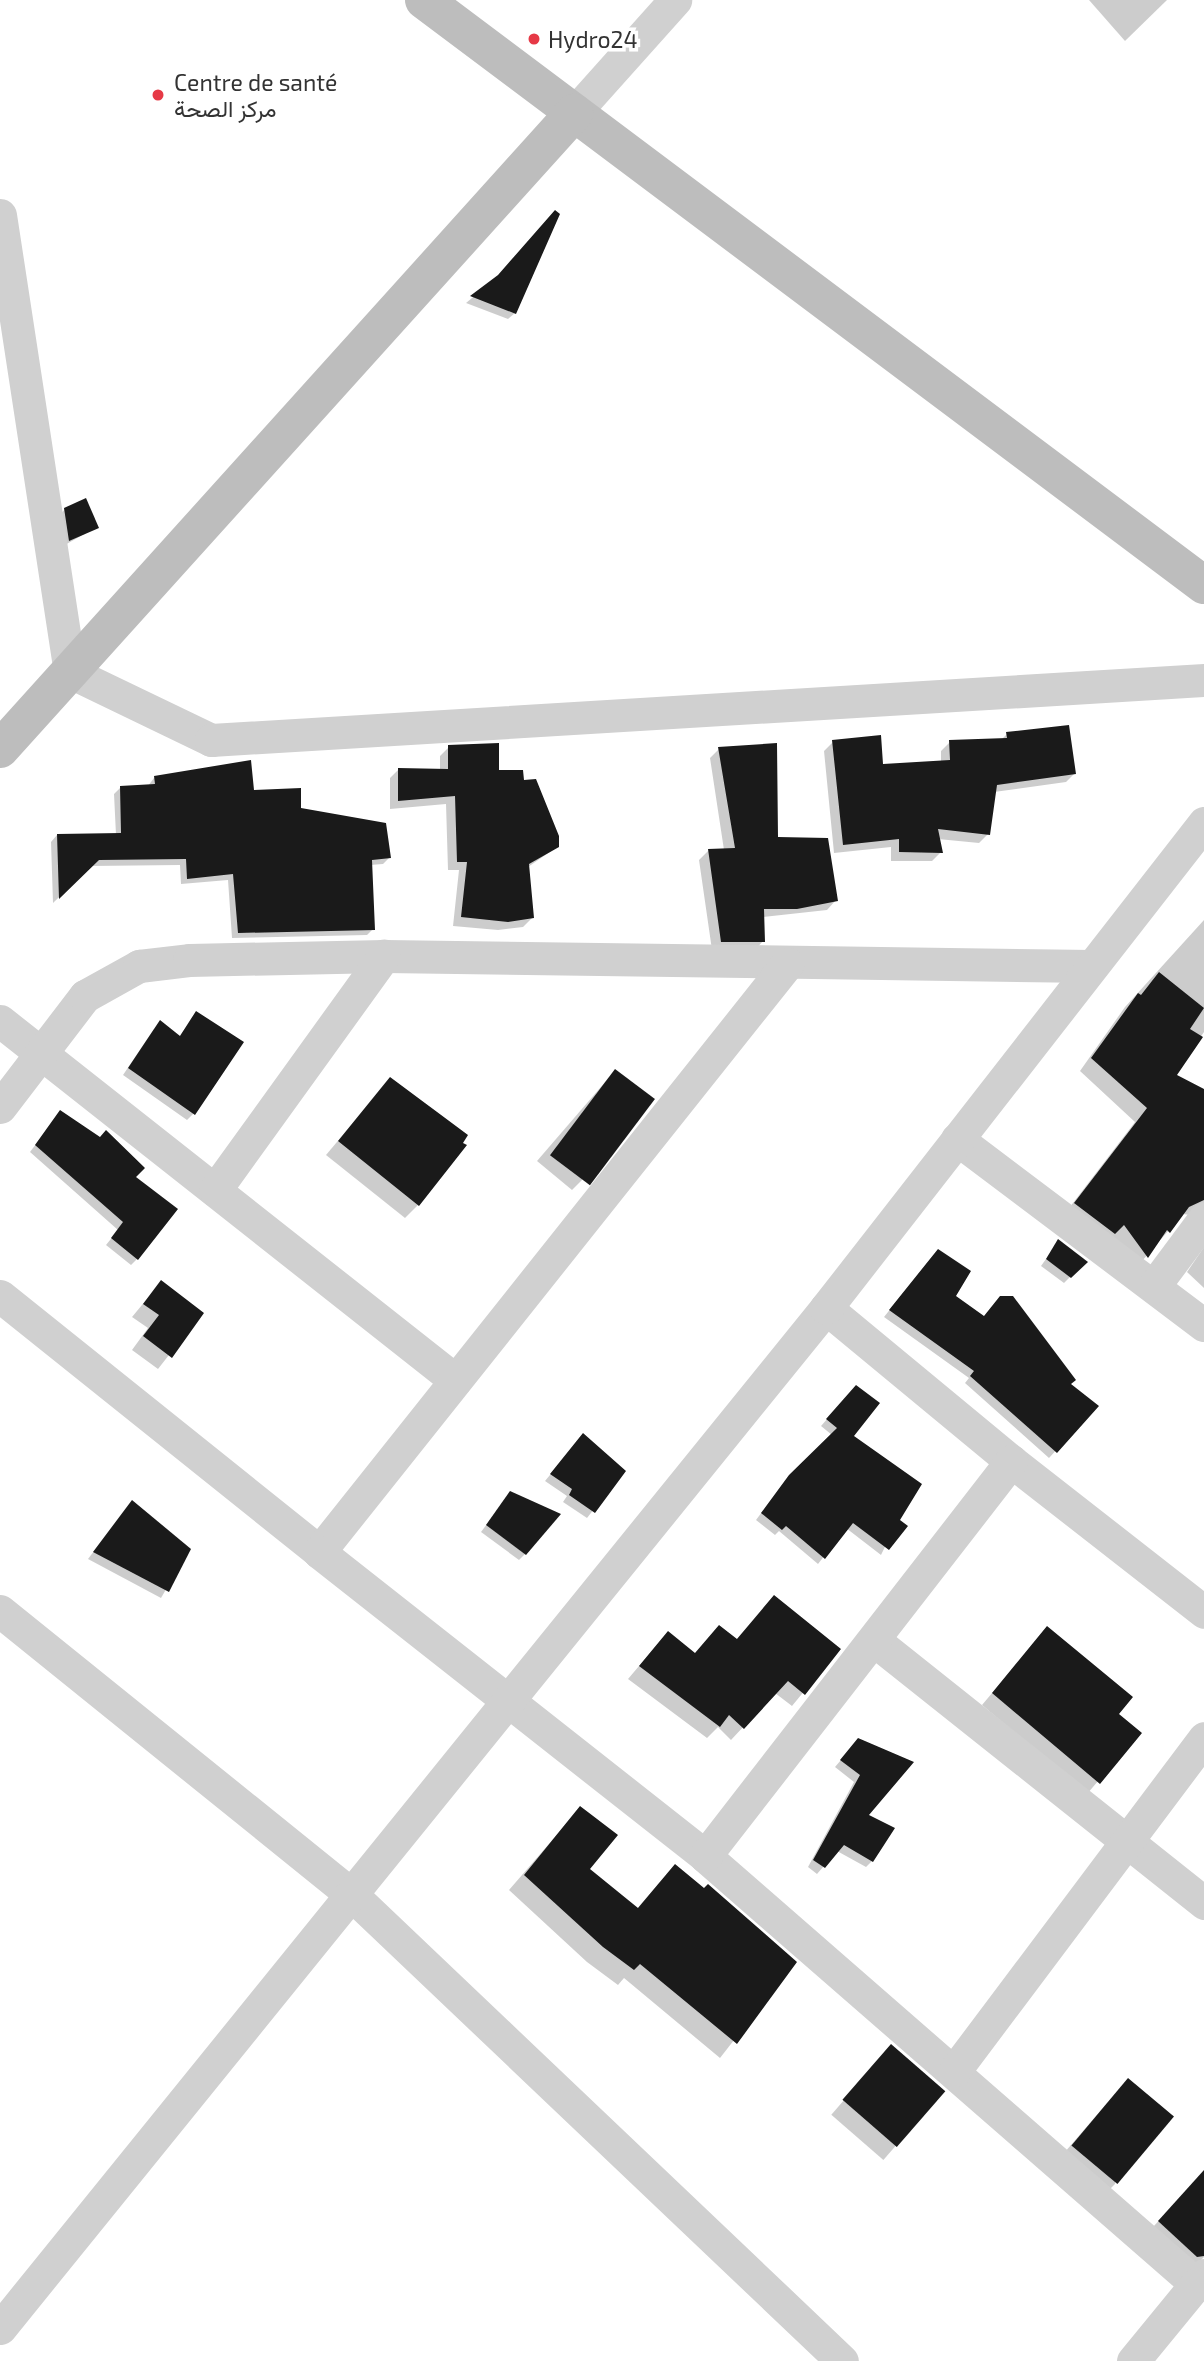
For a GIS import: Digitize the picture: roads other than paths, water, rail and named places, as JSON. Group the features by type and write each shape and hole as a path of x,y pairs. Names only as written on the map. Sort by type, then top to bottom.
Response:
{"street":[{"path":"424,0 1204,585"},
{"path":"0,749 675,0"},
{"path":"0,215 71,671"},
{"path":"71,671 211,740 1204,680"},
{"path":"0,2328 826,1308 1204,823"},
{"path":"0,1107 85,996 139,966 188,960 384,956 787,964 1093,966"},
{"path":"215,1190 384,956"},
{"path":"319,1552 787,964"},
{"path":"0,1021 455,1380"},
{"path":"957,1139 1204,1325"},
{"path":"1154,1286 1204,1219"},
{"path":"0,1296 705,1856 1200,2280 1133,2361"},
{"path":"826,1308 1011,1461 1199,1598"},
{"path":"705,1856 875,1642 1011,1461"},
{"path":"0,1611 352,1895 842,2361"},
{"path":"875,1642 1204,1903"},
{"path":"955,2070 1204,1738"}],"place":[{"name":"Hydro24","path":"534,39"},
{"name":"Centre de santé مركز الصحة","path":"158,95"}]}
